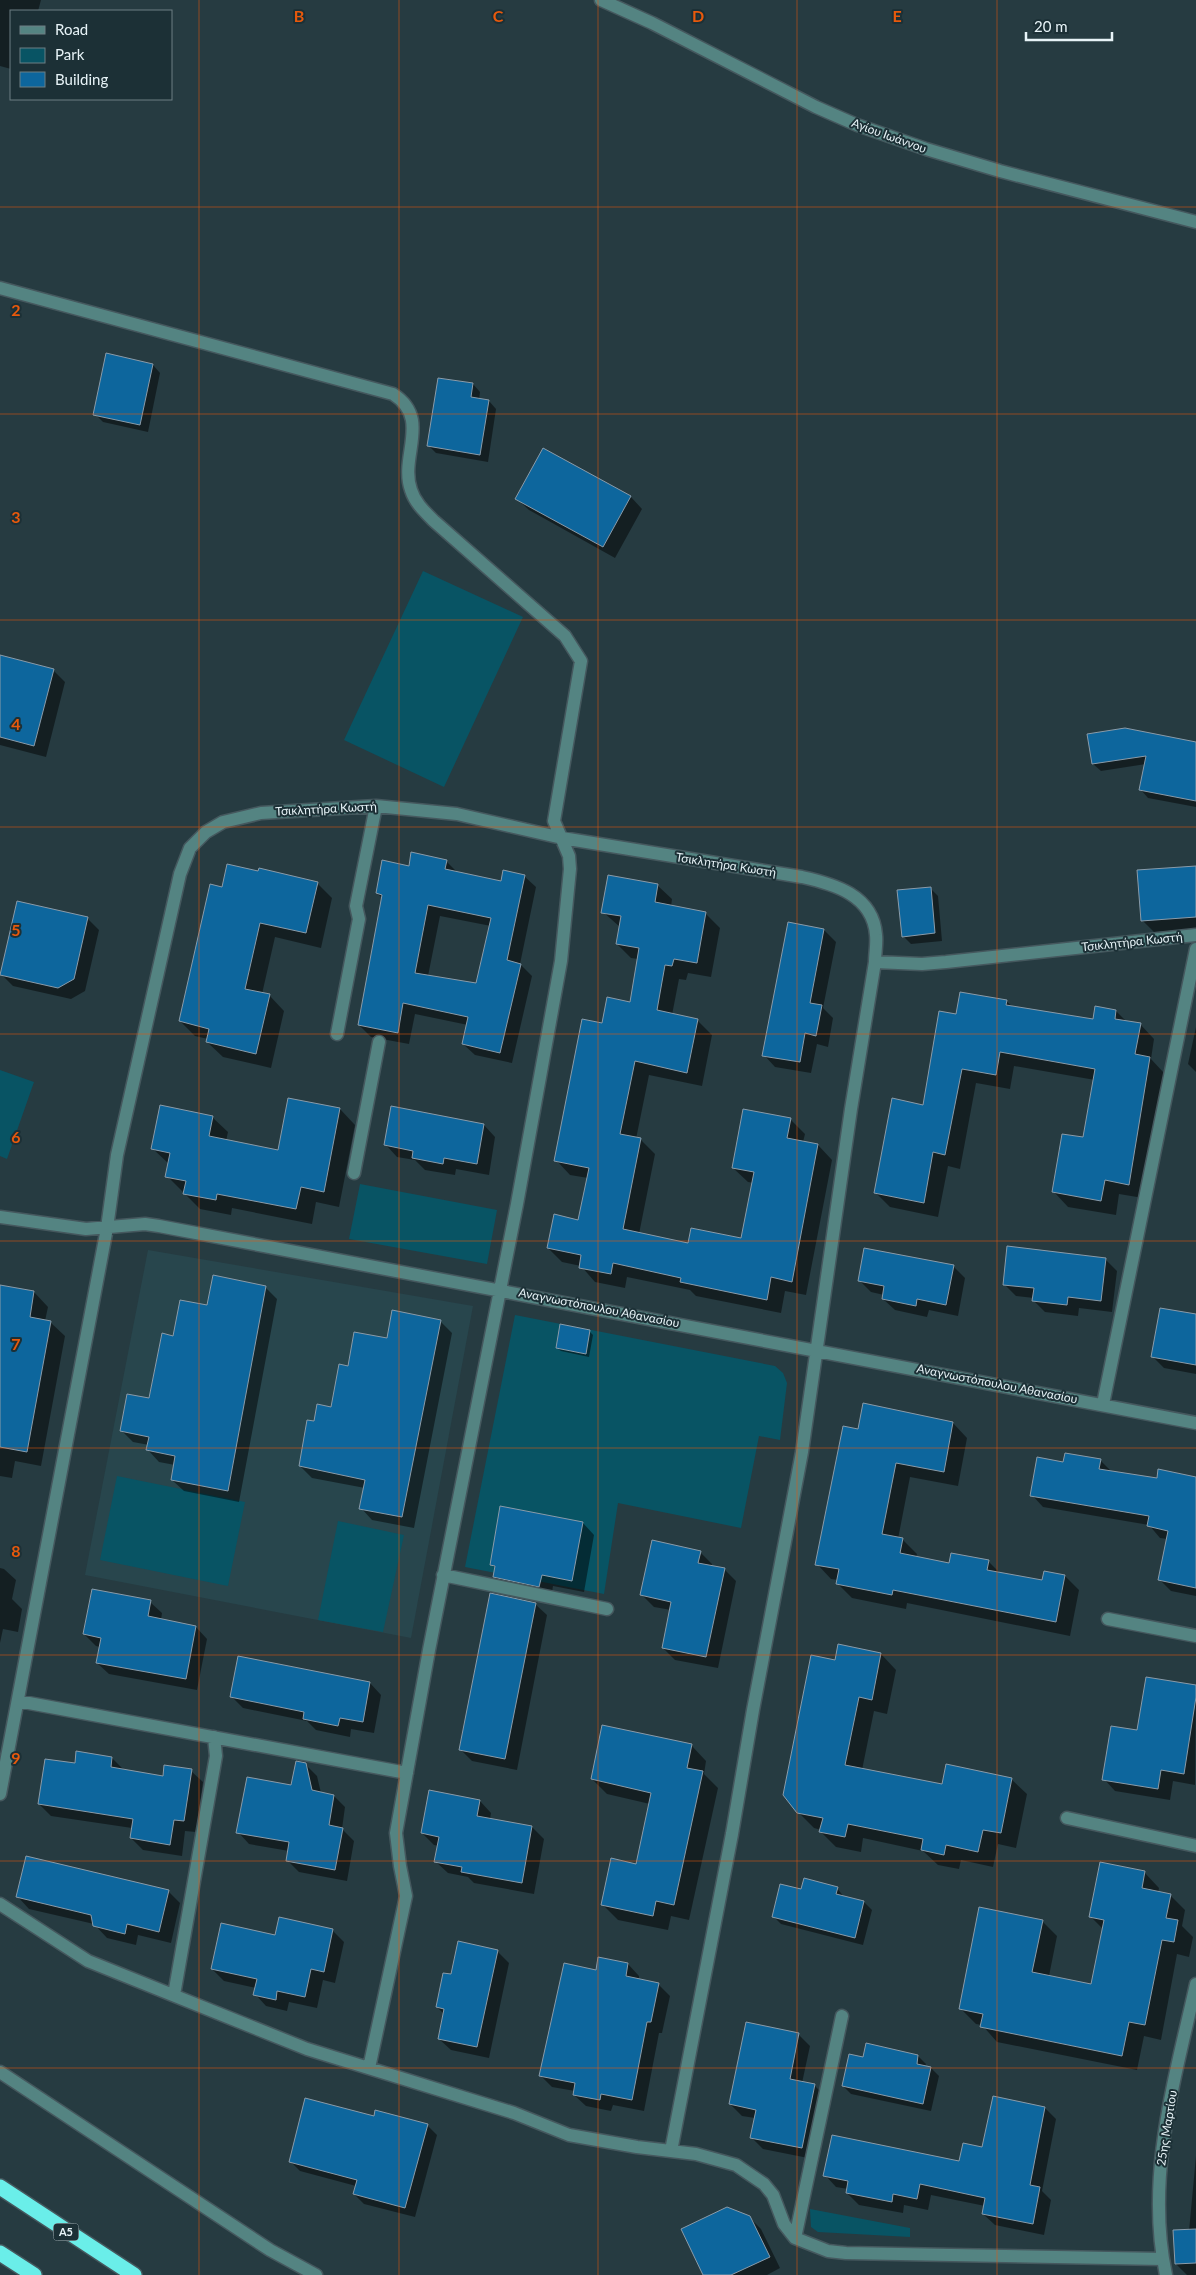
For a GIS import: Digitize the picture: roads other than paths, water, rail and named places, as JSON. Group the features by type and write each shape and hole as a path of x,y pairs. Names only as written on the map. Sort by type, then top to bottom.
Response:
{"highway":[{"name":"Α5","path":"0,2187 134,2275"},
{"path":"0,2253 34,2275"}],"street":[{"name":"Αγίου Ιωάννου","path":"601,0 669,31 816,107 858,125 1000,172 1196,222"},
{"path":"0,288 393,394 401,399 409,409 413,420 409,479 415,500 434,521 565,636 582,661 554,821 569,856 570,869 561,961 500,1289 443,1575 396,1833 406,1896 369,2068"},
{"path":"337,1034 359,919 356,906 376,806"},
{"name":"Τσικλητήρα Κωστή","path":"107,1228 117,1155 180,874 190,848 206,832 223,822 261,812 376,806 457,814 562,838 828,882 844,889 861,901 871,915 876,934 875,962 938,962 1196,935"},
{"path":"1103,1404 1196,949"},
{"path":"671,2151 732,1834 753,1710 802,1452 818,1350 838,1194 875,962"},
{"path":"354,1174 379,1042"},
{"name":"Αναγνωστόπουλου Αθανασίου","path":"0,1217 66,1227 107,1228 145,1224 159,1226 500,1289 1196,1423"},
{"path":"0,1794 107,1228"},
{"path":"443,1575 608,1609"},
{"path":"1108,1618 1196,1636"},
{"path":"18,1701 407,1773"},
{"path":"174,1995 216,1756 214,1737"},
{"path":"1067,1818 1196,1846"},
{"path":"0,1904 88,1961 280,2039 514,2113 570,2135 637,2148 671,2151 717,2159 736,2165 752,2174 773,2195 784,2224 795,2238 828,2251 846,2253 1162,2258"},
{"name":"25ης Μαρτίου","path":"1166,2275 1162,2258 1159,2182 1163,2146 1196,1984"},
{"path":"795,2238 842,2016"},
{"path":"0,2072 270,2250 316,2275"}]}
